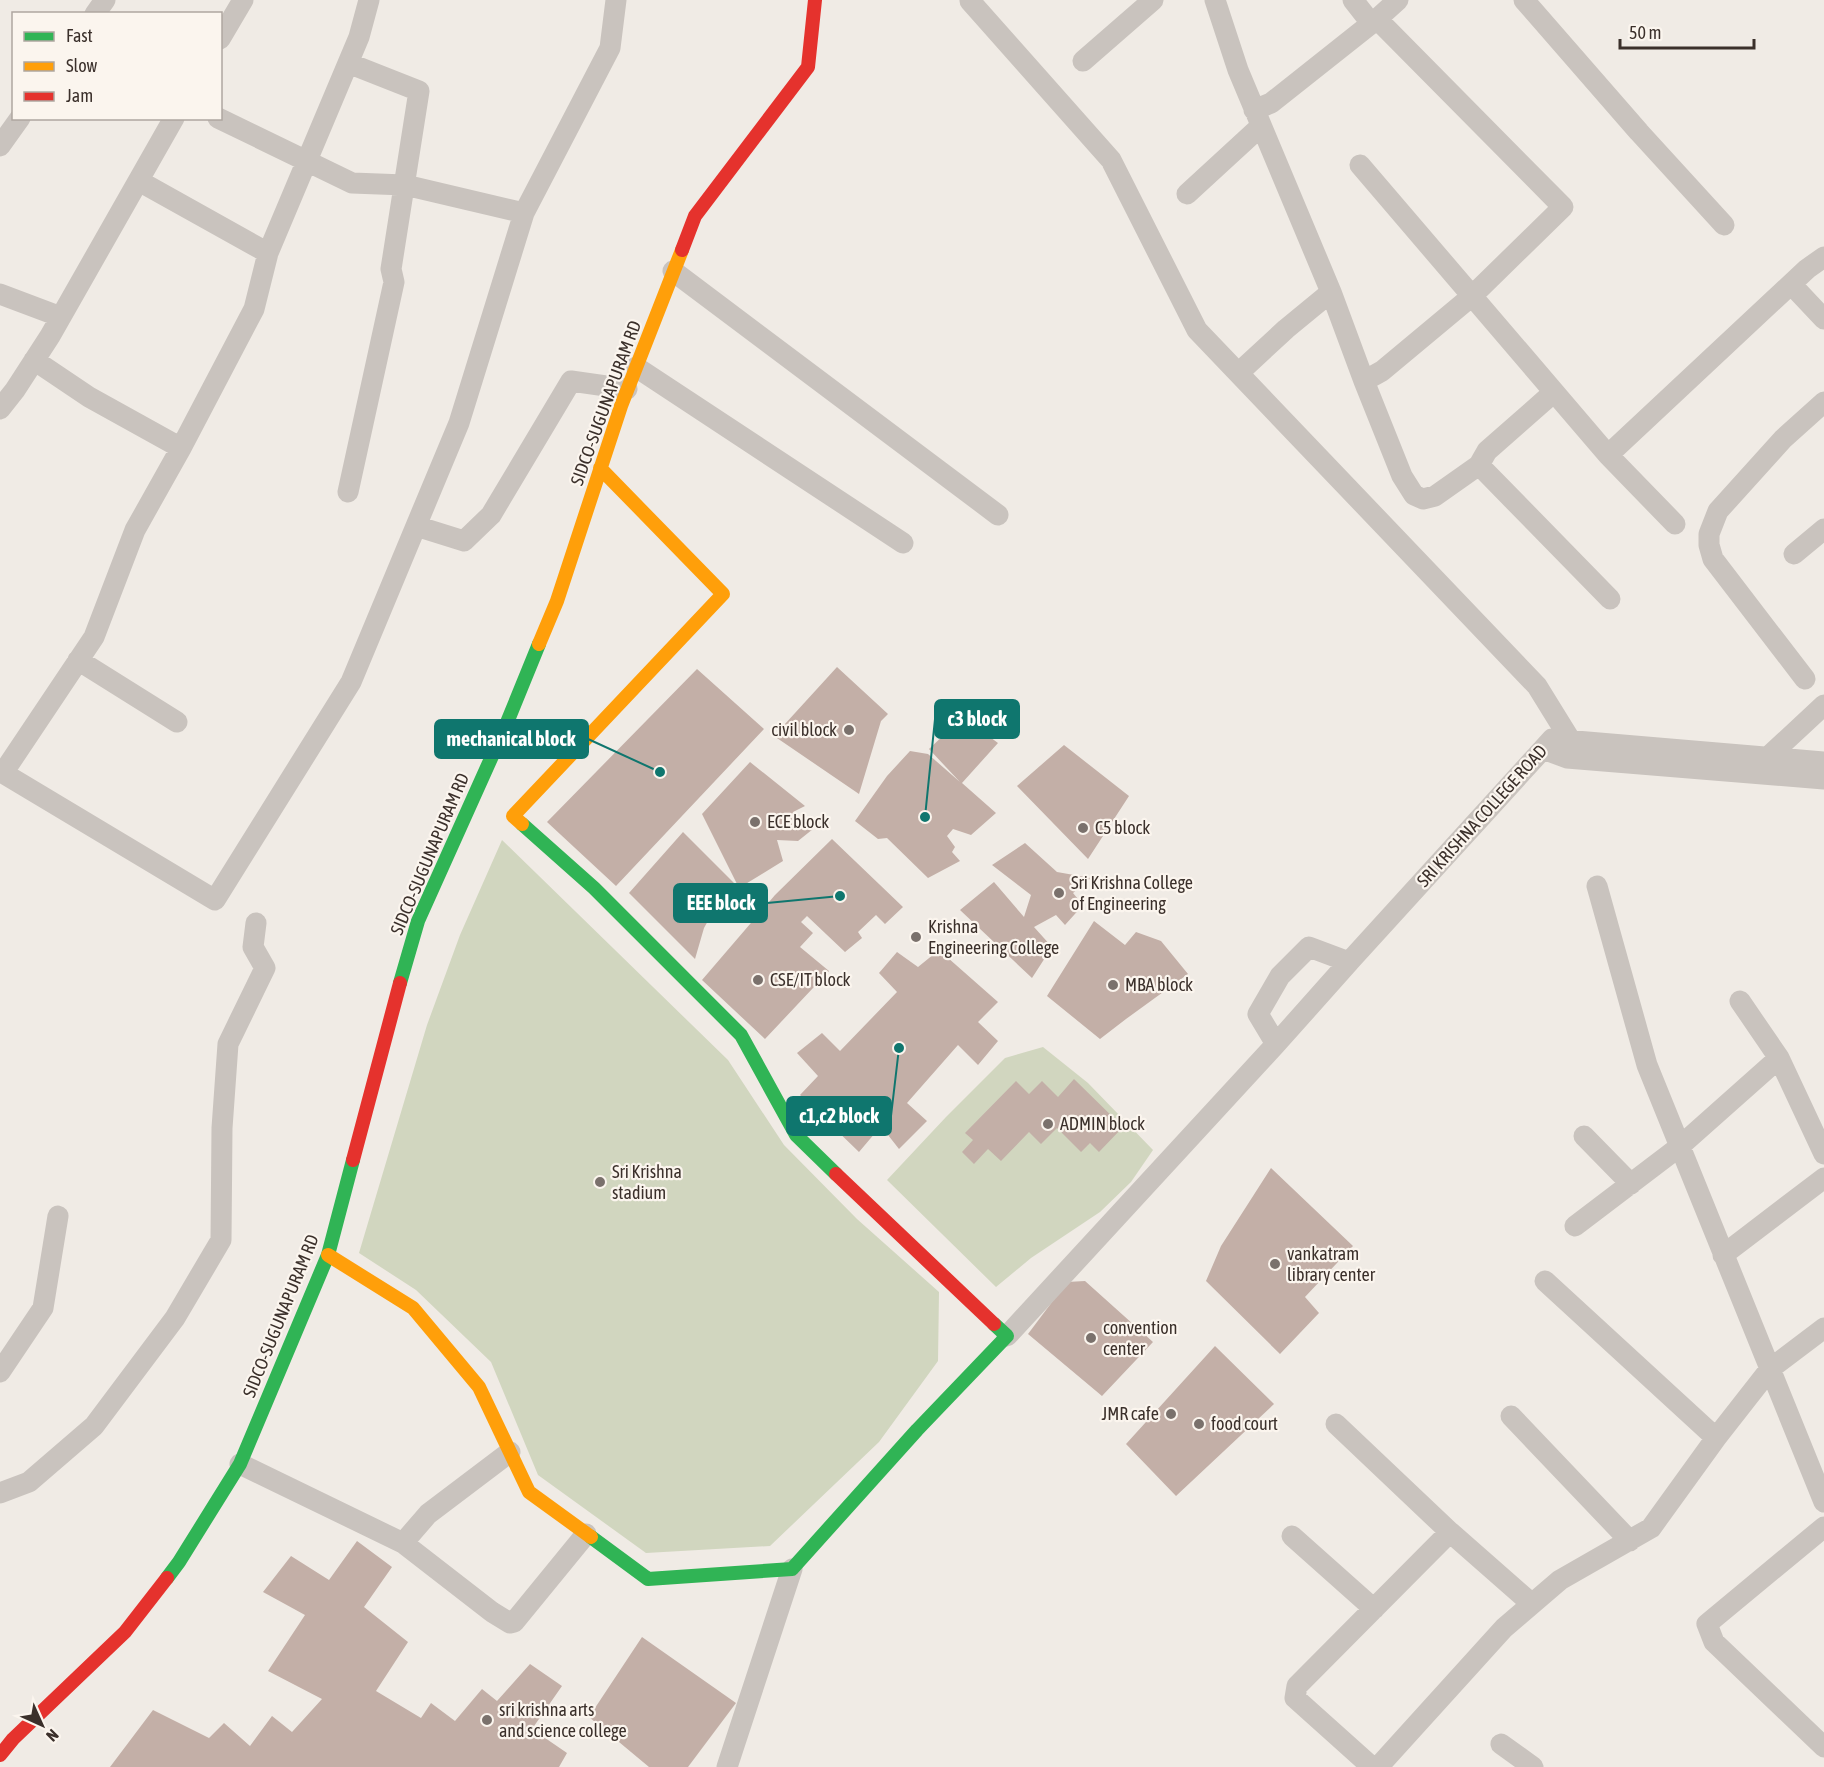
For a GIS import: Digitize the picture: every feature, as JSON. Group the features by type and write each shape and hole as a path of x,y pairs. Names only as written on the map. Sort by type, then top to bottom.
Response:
{"street":[{"path":"369,0 348,63 268,253 254,309 135,530 94,637 1,775 215,900 351,682 459,423 524,213 610,48 616,0"},
{"name":"SIDCO-SUGUNAPURAM RD","path":"0,1755 13,1738 125,1632 179,1562 240,1464 328,1256 392,1010 418,921 506,724 557,601 627,389 695,216 808,67 815,0"},
{"path":"1083,61 1153,0"},
{"path":"1215,0 1238,69 1331,292 1402,476 1414,495 1423,499 1435,496 1479,465 1487,450 1554,392"},
{"path":"1353,0 1563,207 1472,296 1382,371 1364,381"},
{"path":"1187,194 1271,103 1398,0"},
{"path":"1524,0 1638,132 1724,225"},
{"path":"970,1 1111,160 1197,330 1537,686 1571,741 1585,759"},
{"path":"222,35 239,2"},
{"path":"348,63 419,91 392,269 394,282 348,492"},
{"path":"0,146 19,120"},
{"path":"0,409 15,390 61,316 173,120"},
{"path":"222,120 352,183 405,185 524,213"},
{"path":"1360,165 1608,455 1676,524"},
{"path":"139,181 268,253"},
{"path":"1608,455 1807,269 1824,257"},
{"path":"673,272 998,515"},
{"path":"1791,284 1824,319"},
{"path":"1246,366 1286,328 1331,292"},
{"path":"0,294 61,316"},
{"path":"34,360 89,397 181,448"},
{"path":"636,367 903,543"},
{"path":"416,526 464,541 492,515 571,381 627,389"},
{"path":"1805,680 1713,559 1708,545 1709,534 1718,511 1783,439 1824,402"},
{"path":"1479,465 1610,599"},
{"path":"600,468 723,594 513,816 594,888 741,1035 796,1135 1007,1335 917,1430 792,1569 727,1767"},
{"path":"1794,554 1824,529"},
{"path":"78,660 177,722"},
{"path":"1768,757 1824,705"},
{"name":"SRI KRISHNA COLLEGE ROAD","path":"1007,1335 1276,1044 1552,739 1824,762"},
{"path":"1543,748 1567,758 1824,779"},
{"path":"1597,886 1647,1065 1824,1502"},
{"path":"0,1493 29,1482 94,1426 175,1318 221,1239 222,1128 228,1044 265,968 253,947 256,923"},
{"path":"1276,1044 1258,1014 1280,976 1309,947 1350,962"},
{"path":"1740,1001 1779,1058 1824,1154"},
{"path":"1575,1226 1679,1147 1779,1058"},
{"path":"1584,1136 1631,1184"},
{"path":"1723,1255 1824,1178"},
{"path":"0,1372 43,1308 58,1216"},
{"path":"328,1256 413,1308 479,1387 529,1492 648,1579 792,1569"},
{"path":"1545,1281 1716,1438"},
{"path":"1378,1767 1504,1628 1560,1580 1651,1528 1716,1438 1770,1370 1824,1328"},
{"path":"1511,1416 1630,1540"},
{"path":"1336,1424 1450,1532 1532,1604"},
{"path":"403,1543 428,1514 510,1452"},
{"path":"240,1464 403,1543 510,1623 514,1622 586,1534"},
{"path":"1824,1527 1707,1624 1714,1642 1824,1747"},
{"path":"1372,1767 1295,1698 1297,1686 1450,1532"},
{"path":"1292,1536 1374,1609"},
{"path":"1501,1744 1533,1767"}],"green space":[{"name":"Sri Krishna stadium","path":"502,840 728,1060 784,1145 857,1219 939,1292 938,1361 879,1442 770,1546 646,1553 538,1475 491,1362 416,1290 359,1253 427,1025 460,935"},
{"path":"1043,1047 1088,1083 1153,1150 1131,1182 1100,1212 1031,1258 996,1287 887,1180 1005,1058"}],"building":[{"path":"837,667 888,714 881,721 859,794 774,736"},
{"path":"697,669 764,729 616,886 547,822"},
{"path":"963,717 998,743 962,783 996,813 971,835 953,829 947,836 955,847 952,852 960,861 928,878 887,838 878,839 855,821 887,776 910,751 928,754 960,782 929,749"},
{"name":"C5 block","path":"1064,745 1129,796 1088,859 1017,786"},
{"name":"ECE block","path":"750,762 805,806 793,812 813,829 798,841 777,840 783,861 739,888 702,814"},
{"path":"683,832 739,888 740,911 714,910 704,928 695,959 629,893"},
{"path":"832,839 903,907 885,924 876,915 858,932 862,938 845,952 807,916 801,922 813,933 800,947 829,971 765,1039 702,980 775,895"},
{"path":"1025,843 1057,872 1091,878 1073,893 1083,905 1065,925 1056,915 1034,927 1052,947 1032,978 960,910 994,882 1024,917 1031,895 992,865"},
{"name":"MBA block","path":"1094,921 1125,945 1136,932 1161,941 1188,974 1100,1039 1047,996"},
{"path":"939,950 998,1002 978,1022 998,1041 978,1065 958,1045 907,1103 927,1121 899,1149 881,1126 859,1152 800,1095 818,1076 797,1053 822,1033 840,1051 897,992 879,973 897,952 918,967"},
{"path":"1074,1079 1123,1127 1099,1152 1090,1143 1081,1152 1057,1128 1041,1144 1029,1132 1001,1161 988,1149 974,1164 962,1152 973,1140 965,1133 1016,1081 1029,1094 1042,1081 1058,1097"},
{"name":"vankatram library center","path":"1271,1168 1353,1246 1305,1297 1319,1313 1280,1354 1206,1281 1221,1246"},
{"name":"convention center","path":"1085,1281 1153,1342 1102,1396 1028,1334 1067,1282"},
{"name":"food court","path":"1215,1346 1274,1404 1176,1496 1126,1444"},
{"path":"357,1541 392,1567 364,1607 408,1642 376,1691 421,1718 431,1703 455,1721 482,1689 497,1701 530,1664 562,1686 532,1729 567,1753 559,1767 110,1767 153,1710 209,1738 224,1723 250,1746 272,1716 292,1732 322,1699 268,1671 305,1615 263,1592 291,1556 329,1580"},
{"path":"642,1637 736,1703 688,1767 649,1767 589,1717"}],"traffic: fast":[{"path":"400,983 418,921 506,725 539,644"},
{"path":"522,824 594,888 741,1035 796,1135 836,1174"},
{"path":"167,1578 240,1464 328,1255 353,1160"},
{"path":"591,1537 648,1579 792,1569 917,1430 1007,1336 994,1324"}],"traffic: slow":[{"path":"539,644 557,601 621,406 682,250"},
{"path":"522,824 513,816 723,594 600,468"},
{"path":"328,1255 413,1308 479,1387 529,1492 591,1537"}],"traffic: jam":[{"path":"682,250 695,216 808,67 815,0"},
{"path":"353,1160 400,983"},
{"path":"836,1174 994,1324"},
{"path":"0,1755 13,1739 125,1632 167,1578"}],"place":[{"name":"civil block","path":"849,730"},
{"name":"mechanical block","path":"660,772"},
{"name":"c3 block","path":"925,817"},
{"name":"ECE block","path":"755,822"},
{"name":"C5 block","path":"1083,828"},
{"name":"Sri Krishna College of Engineering","path":"1059,893"},
{"name":"EEE block","path":"840,896"},
{"name":"Krishna Engineering College","path":"916,937"},
{"name":"CSE/IT block","path":"758,980"},
{"name":"MBA block","path":"1113,985"},
{"name":"c1,c2 block","path":"899,1048"},
{"name":"ADMIN block","path":"1048,1124"},
{"name":"Sri Krishna stadium","path":"600,1182"},
{"name":"vankatram library center","path":"1275,1264"},
{"name":"convention center","path":"1091,1338"},
{"name":"JMR cafe","path":"1171,1414"},
{"name":"food court","path":"1199,1424"},
{"name":"sri krishna arts and science college","path":"487,1720"}]}
